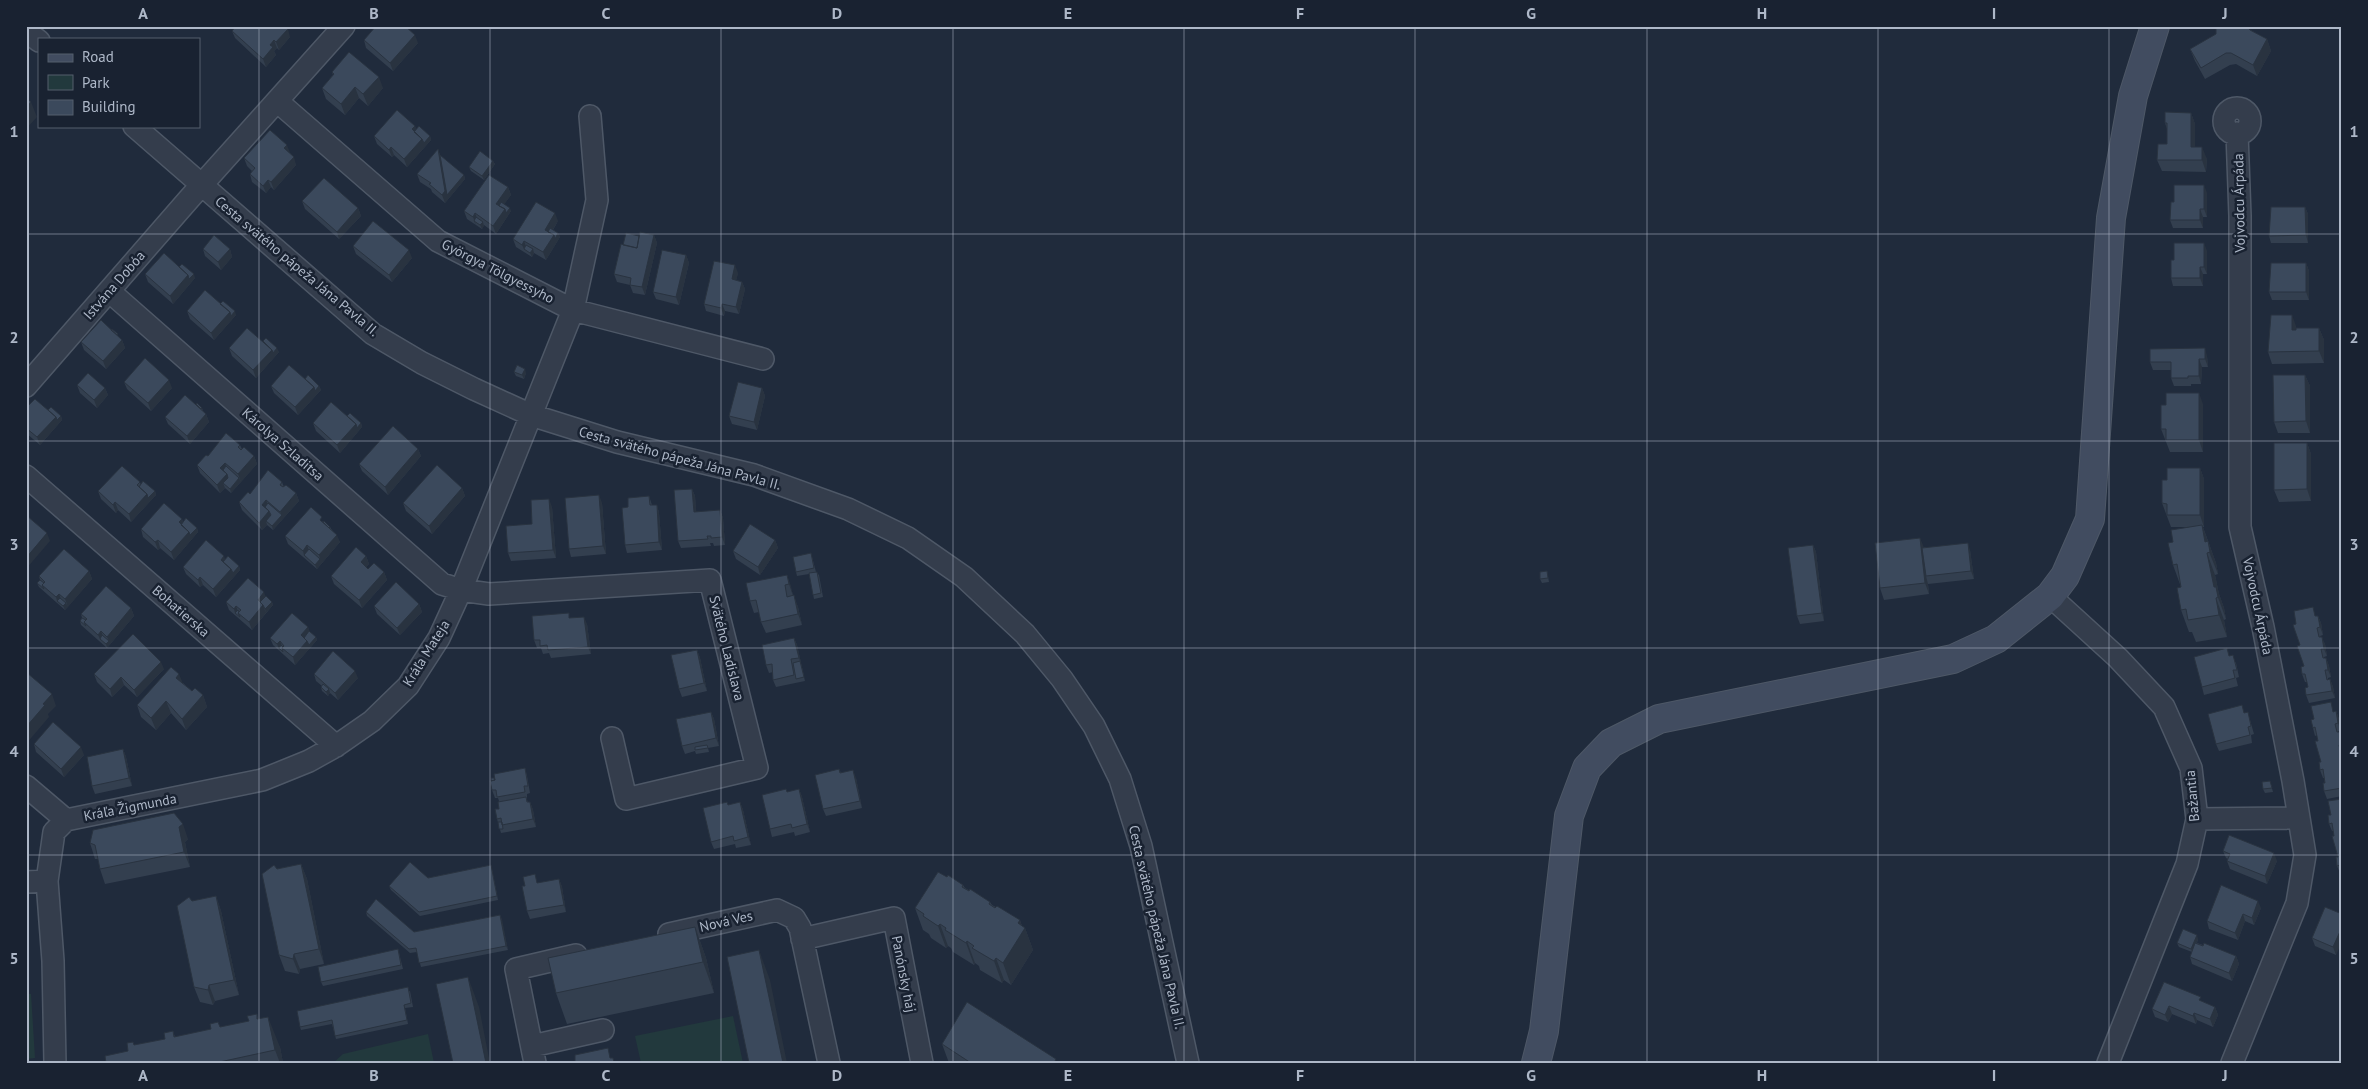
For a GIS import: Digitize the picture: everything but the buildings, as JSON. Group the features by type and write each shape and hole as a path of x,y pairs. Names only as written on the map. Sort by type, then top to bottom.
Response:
{"street":[{"name":"Istvána Dobóa","path":"26,386 344,26"},
{"path":"1536,1063 1544,1031 1569,816 1587,768 1611,743 1659,718 1953,658 1996,639 2050,596 2065,576 2090,518 2111,218 2133,96 2155,26"},
{"path":"26,31 38,40"},
{"name":"Györgya Tölgyessyho","path":"277,101 438,241 573,310 763,359"},
{"name":"Kráľa Mateja","path":"216,790 262,780 309,761 336,746 372,721 408,686 439,638 461,590 573,310 597,200 590,116"},
{"name":"Cesta svätého pápeža Jána Pavla II.","path":"136,128 373,334 439,372 531,415 617,442 754,476 848,509 908,538 964,577 1025,634 1062,679 1094,726 1120,779 1141,846 1188,1063"},
{"name":"Vojvodcu Árpáda","path":"2232,1063 2297,903 2304,855 2293,781 2263,627 2240,527 2240,216 2237,134"},
{"name":"Károlya Szladitsa","path":"109,291 442,584 461,590"},
{"name":"Bohatierska","path":"26,476 336,746"},
{"name":"Svätého Ladislava","path":"461,590 489,594 710,580 757,768 626,799 612,738"},
{"name":"Bažantia","path":"2050,596 2118,658 2164,707 2191,768 2197,819 2186,864 2108,1063"},
{"name":"Kráľa Žigmunda","path":"26,786 66,820 216,790"},
{"path":"2197,819 2298,818"},
{"path":"55,1063 53,961 36,882 54,832 66,820"},
{"name":"Nová Ves","path":"651,938 777,910 794,918 800,928 829,1063"},
{"name":"Panónsky háj","path":"802,939 894,918 922,1063"},
{"path":"593,951 516,968 533,1054 603,1030"}],"green space":[{"path":"26,994 31,994 35,1058 26,1059"},
{"path":"733,1016 743,1063 641,1063 635,1036"},
{"path":"428,1034 434,1063 333,1063 343,1054"}]}
